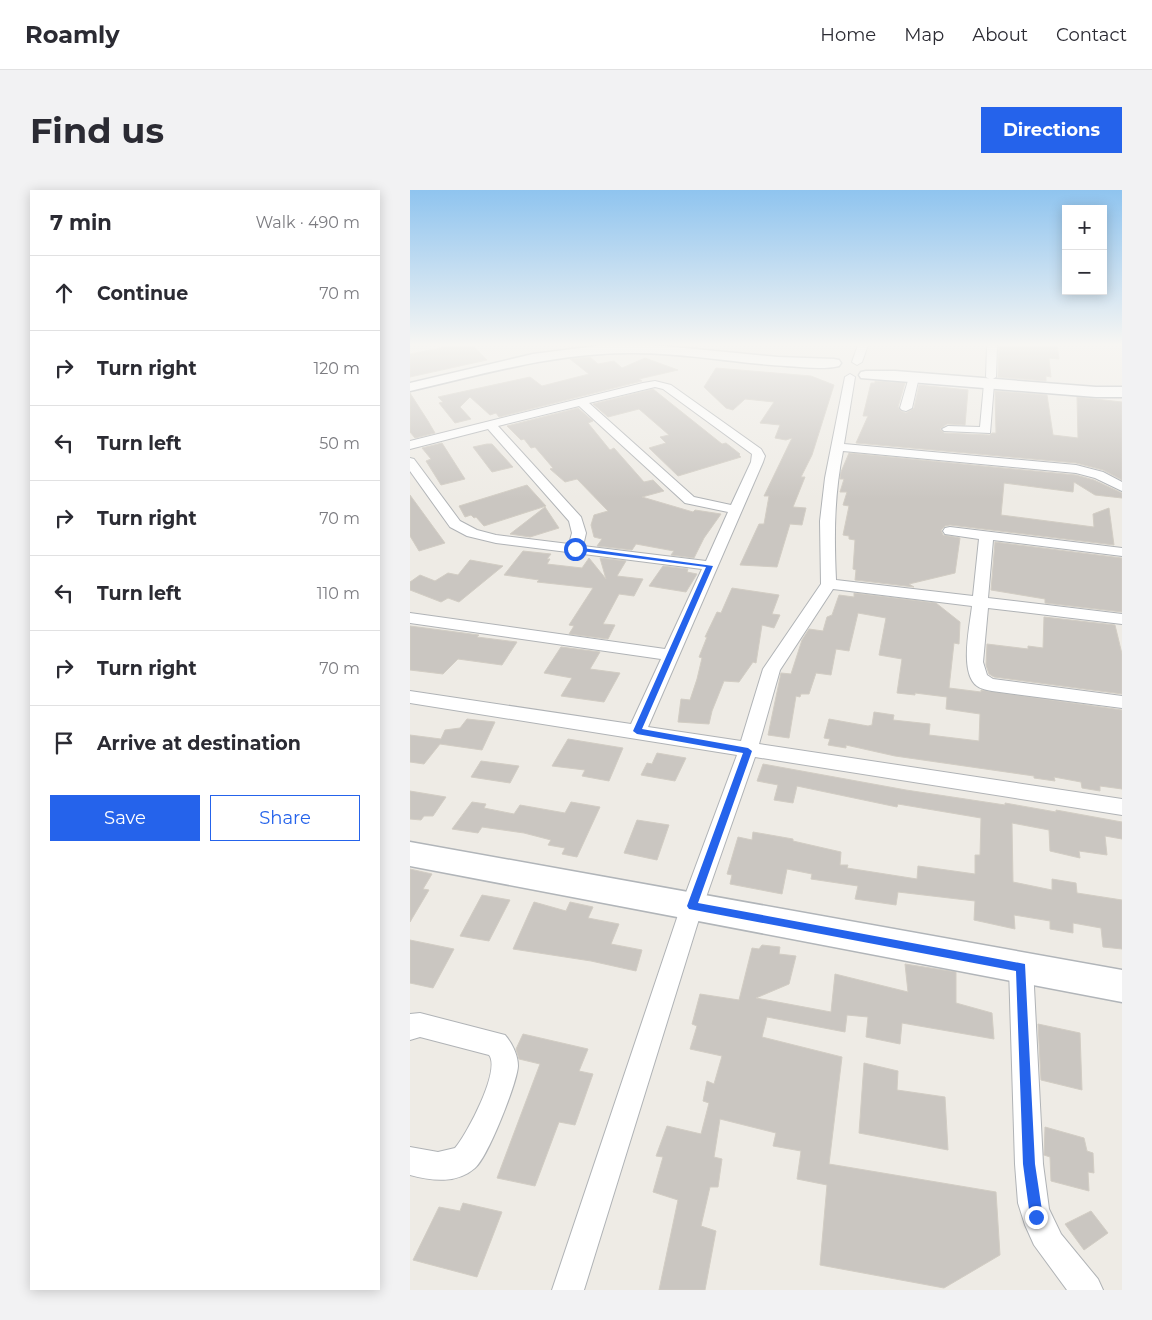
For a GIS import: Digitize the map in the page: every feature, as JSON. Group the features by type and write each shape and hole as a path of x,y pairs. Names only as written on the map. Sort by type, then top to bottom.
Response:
{"main road":[{"path":"410,854 1122,986"}],"street":[{"path":"410,445 599,396"},
{"path":"637,731 759,456 679,396"},
{"path":"568,1290 692,906 748,751 766,684 772,669 829,584 827,521 831,478 847,396"},
{"path":"906,408 909,396"},
{"path":"948,429 986,431 989,396"},
{"path":"580,401 690,500 736,510"},
{"path":"490,424 576,520 579,533 575,549"},
{"path":"838,446 1076,469 1099,475 1122,487"},
{"path":"410,462 455,524 472,534 496,539 710,566"},
{"path":"950,531 1122,552"},
{"path":"986,535 975,662 979,679 984,683 1122,702"},
{"path":"829,584 1122,619"},
{"path":"410,618 672,655"},
{"path":"410,697 1122,808"},
{"path":"1021,968 1029,1164 1036,1217 1050,1243 1086,1290"},
{"path":"410,1026 420,1025 496,1044 503,1052 505,1069 480,1136 467,1156 453,1164 436,1168 410,1161"}],"building":[{"path":"410,396 412,396 435,433 415,438 410,432"},
{"path":"581,396 499,417 496,413 490,415 470,397 460,407 471,419 455,423 439,403 443,402 438,397"},
{"path":"624,396 662,396 722,444 726,443 740,454 741,457 678,476 649,448 666,443 660,437 669,435 639,409 608,417 593,404"},
{"path":"714,396 830,396 812,455 801,477 805,477 793,507 806,508 802,525 790,524 777,567 740,565 759,524 764,524 769,496 764,496 792,438 786,440 775,438 780,425 760,423 774,402 745,399 733,410 726,408"},
{"path":"868,396 901,396 898,407 906,413 914,408 917,396 967,396 965,425 947,424 940,429 944,433 990,435 996,433 995,396 1047,396 1053,435 1078,438 1077,397 1122,402 1122,480 1103,470 1076,463 856,443 868,416 863,416"},
{"path":"578,408 593,421 588,423 610,450 614,448 644,482 653,480 664,491 642,497 693,512 695,510 721,514 704,538 694,558 671,555 674,551 636,544 632,550 597,546 602,539 594,537 591,525 594,515 608,511 577,479 565,482 550,469 553,468 535,447 531,448 524,439 521,440 507,426"},
{"path":"442,443 465,479 441,485 426,461 431,459 422,448"},
{"path":"492,444 513,467 492,472 473,447"},
{"path":"849,453 1076,475 1094,480 1122,493 1122,498 1095,495 1074,482 1073,492 1004,483 1001,515 1094,527 1093,514 1109,508 1114,545 950,525 945,526 941,530 943,535 960,538 955,573 909,584 914,587 855,580 856,570 853,569 855,540 843,535 849,506 843,505 847,492 840,492 844,479 840,479 841,472"},
{"path":"527,485 546,506 484,526 476,517 474,518 471,515 465,517 459,506"},
{"path":"410,495 445,543 419,551 410,536"},
{"path":"545,507 559,528 530,537 510,534"},
{"path":"995,542 1122,558 1122,612 1045,603 1045,599 991,590"},
{"path":"523,551 551,554 547,559 550,559 547,564 582,568 589,558 606,579 600,558 626,561 617,576 643,579 634,596 619,594 603,624 615,625 608,639 569,634 574,626 569,625 593,588 537,582 539,580 504,575"},
{"path":"470,560 503,566 459,602 448,598 441,602 410,590 410,582 420,575 435,581 448,573 458,575"},
{"path":"663,566 688,569 687,572 697,574 686,592 649,586"},
{"path":"732,588 779,595 772,614 780,615 774,628 762,625 756,663 753,662 739,682 724,681 709,724 678,722 681,699 690,700 697,679 702,658 699,657 707,637 705,637 717,612 721,613"},
{"path":"854,593 936,603 960,622 959,644 954,643 949,688 981,692 981,690 1122,710 1122,789 1100,786 1100,791 1082,788 1081,782 1054,777 1055,781 1034,778 1034,776 895,756 846,745 846,748 828,745 830,739 824,738 829,719 868,726 872,725 874,712 894,715 893,720 930,724 929,735 979,741 980,714 946,709 947,697 897,693 902,659 879,655 886,618 858,613 849,651 836,649 831,675 816,673 809,694 801,694 800,697 796,696 789,738 768,735 781,673 791,674 802,640 809,629 823,631 827,617 832,615 839,595 854,597"},
{"path":"1044,617 1115,625 1122,654 1122,694 994,677 989,674 986,665 987,644 1028,649 1028,646 1043,648"},
{"path":"410,626 517,642 502,665 458,659 443,674 410,670"},
{"path":"561,647 600,652 590,669 620,673 604,702 561,696 572,678 544,673"},
{"path":"467,719 495,722 482,750 440,744 424,764 410,762 410,735 441,739 445,730 460,728"},
{"path":"568,739 623,748 609,781 582,776 585,770 552,766"},
{"path":"657,753 686,758 675,781 641,775 647,763 652,764"},
{"path":"481,761 519,766 510,783 471,777"},
{"path":"763,764 906,790 1005,805 1005,803 1056,812 1056,810 1122,822 1122,839 1105,836 1107,855 1079,851 1080,858 1050,851 1049,830 1012,823 1013,882 1052,890 1052,879 1076,883 1077,893 1122,900 1122,949 1103,947 1101,928 1073,923 1073,933 1050,929 1050,921 1014,915 1015,929 974,920 975,901 898,892 896,905 855,899 858,886 811,879 812,874 787,869 782,894 730,884 732,875 727,874 738,837 752,840 753,832 793,839 793,841 841,852 840,865 848,865 847,868 917,879 918,866 975,874 975,855 980,855 981,818 898,804 897,807 797,786 793,803 774,800 778,785 757,781"},
{"path":"410,791 446,797 433,816 424,816 421,820 410,819"},
{"path":"472,802 486,804 484,808 514,814 520,805 565,813 571,802 600,807 577,857 562,854 565,848 548,845 551,840 524,833 482,827 478,833 452,829"},
{"path":"637,820 669,825 657,860 624,853"},
{"path":"410,869 432,874 423,889 429,890 410,922"},
{"path":"482,895 510,900 489,941 460,936"},
{"path":"534,902 566,911 570,902 593,907 588,918 619,924 611,944 642,950 636,971 591,961 513,949"},
{"path":"410,940 454,949 433,988 410,983"},
{"path":"762,945 780,947 779,954 796,956 789,984 756,998 831,1012 835,974 908,992 905,964 956,972 956,1003 992,1013 994,1039 902,1023 900,1044 866,1037 868,1017 847,1015 845,1032 767,1017 762,1037 842,1057 829,1164 996,1192 1000,1255 944,1288 820,1265 827,1185 797,1179 801,1151 773,1146 776,1133 720,1119 714,1157 722,1159 718,1187 710,1187 701,1226 716,1231 705,1290 659,1290 678,1200 653,1192 663,1157 656,1156 667,1126 701,1134 709,1103 703,1101 707,1081 714,1084 722,1056 690,1049 697,1026 692,1024 700,994 739,1000 752,948 759,949"},
{"path":"1038,1024 1080,1033 1082,1090 1041,1080"},
{"path":"523,1034 588,1049 579,1071 593,1074 575,1125 559,1122 535,1186 497,1178 540,1064 519,1059 516,1049"},
{"path":"864,1063 898,1071 897,1090 945,1097 948,1150 859,1133"},
{"path":"1045,1127 1084,1138 1087,1151 1093,1153 1094,1173 1088,1172 1089,1191 1051,1181 1050,1157 1044,1155"},
{"path":"463,1203 502,1212 477,1277 413,1260 439,1207 460,1211"},
{"path":"1091,1211 1108,1233 1084,1250 1065,1224"}],"route":[{"path":"575,549 710,566 637,731 748,751 692,906 1021,968 1029,1164 1036,1217"}]}
